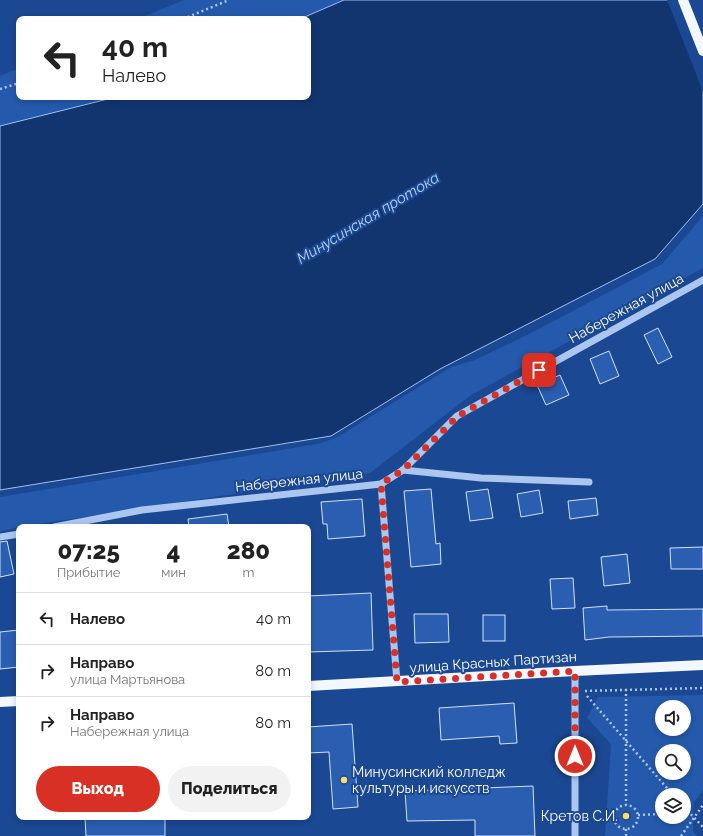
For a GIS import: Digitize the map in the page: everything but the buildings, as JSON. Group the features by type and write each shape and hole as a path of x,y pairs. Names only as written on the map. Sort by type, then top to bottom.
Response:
{"main road":[{"path":"683,0 703,51"},
{"name":"улица Красных Партизан","path":"311,686 703,665"},
{"path":"0,702 16,701"}],"street":[{"name":"Набережная улица","path":"70,524 142,510 381,484 403,470 458,416 703,280"},
{"path":"403,470 481,478 589,482"},
{"path":"381,484 397,682"},
{"path":"0,537 16,534"},
{"path":"575,671 575,836"}],"path":[{"path":"190,16 229,0"},
{"path":"0,89 16,84"},
{"path":"667,788 582,691 703,688"},
{"path":"626,689 626,805"},
{"path":"626,829 617,824 615,814 617,810 626,805 632,806 638,815"},
{"path":"681,836 703,806"},
{"path":"638,815 655,814"},
{"path":"626,829 635,824 638,815"},
{"path":"691,816 703,827"},
{"path":"626,829 626,836"}],"shaded area":[{"path":"184,0 344,0 307,16 145,16"},
{"path":"16,69 16,100 104,100 0,126 0,76"},
{"path":"703,216 703,268 471,395 370,473 38,524 16,524 16,528 0,532 0,497 317,444 336,438 451,367 475,360 527,335 662,264"},
{"path":"703,695 703,791 694,802 693,831 697,836 605,836 611,744 587,718 598,697"}],"water":[{"name":"Минусинская протока","path":"344,0 703,0 703,204 655,259 440,369 331,436 0,490 0,126 104,100 311,100 311,16 307,16"}],"pier":[{"path":"667,0 703,0 703,92 695,71"}],"place":[{"name":"Минусинский колледж культуры и искусств","path":"344,780"},
{"name":"Кретов С.И.","path":"626,816"}],"route":[{"path":"539,370 458,416 403,470 381,484 397,682 575,671 575,756"}]}
